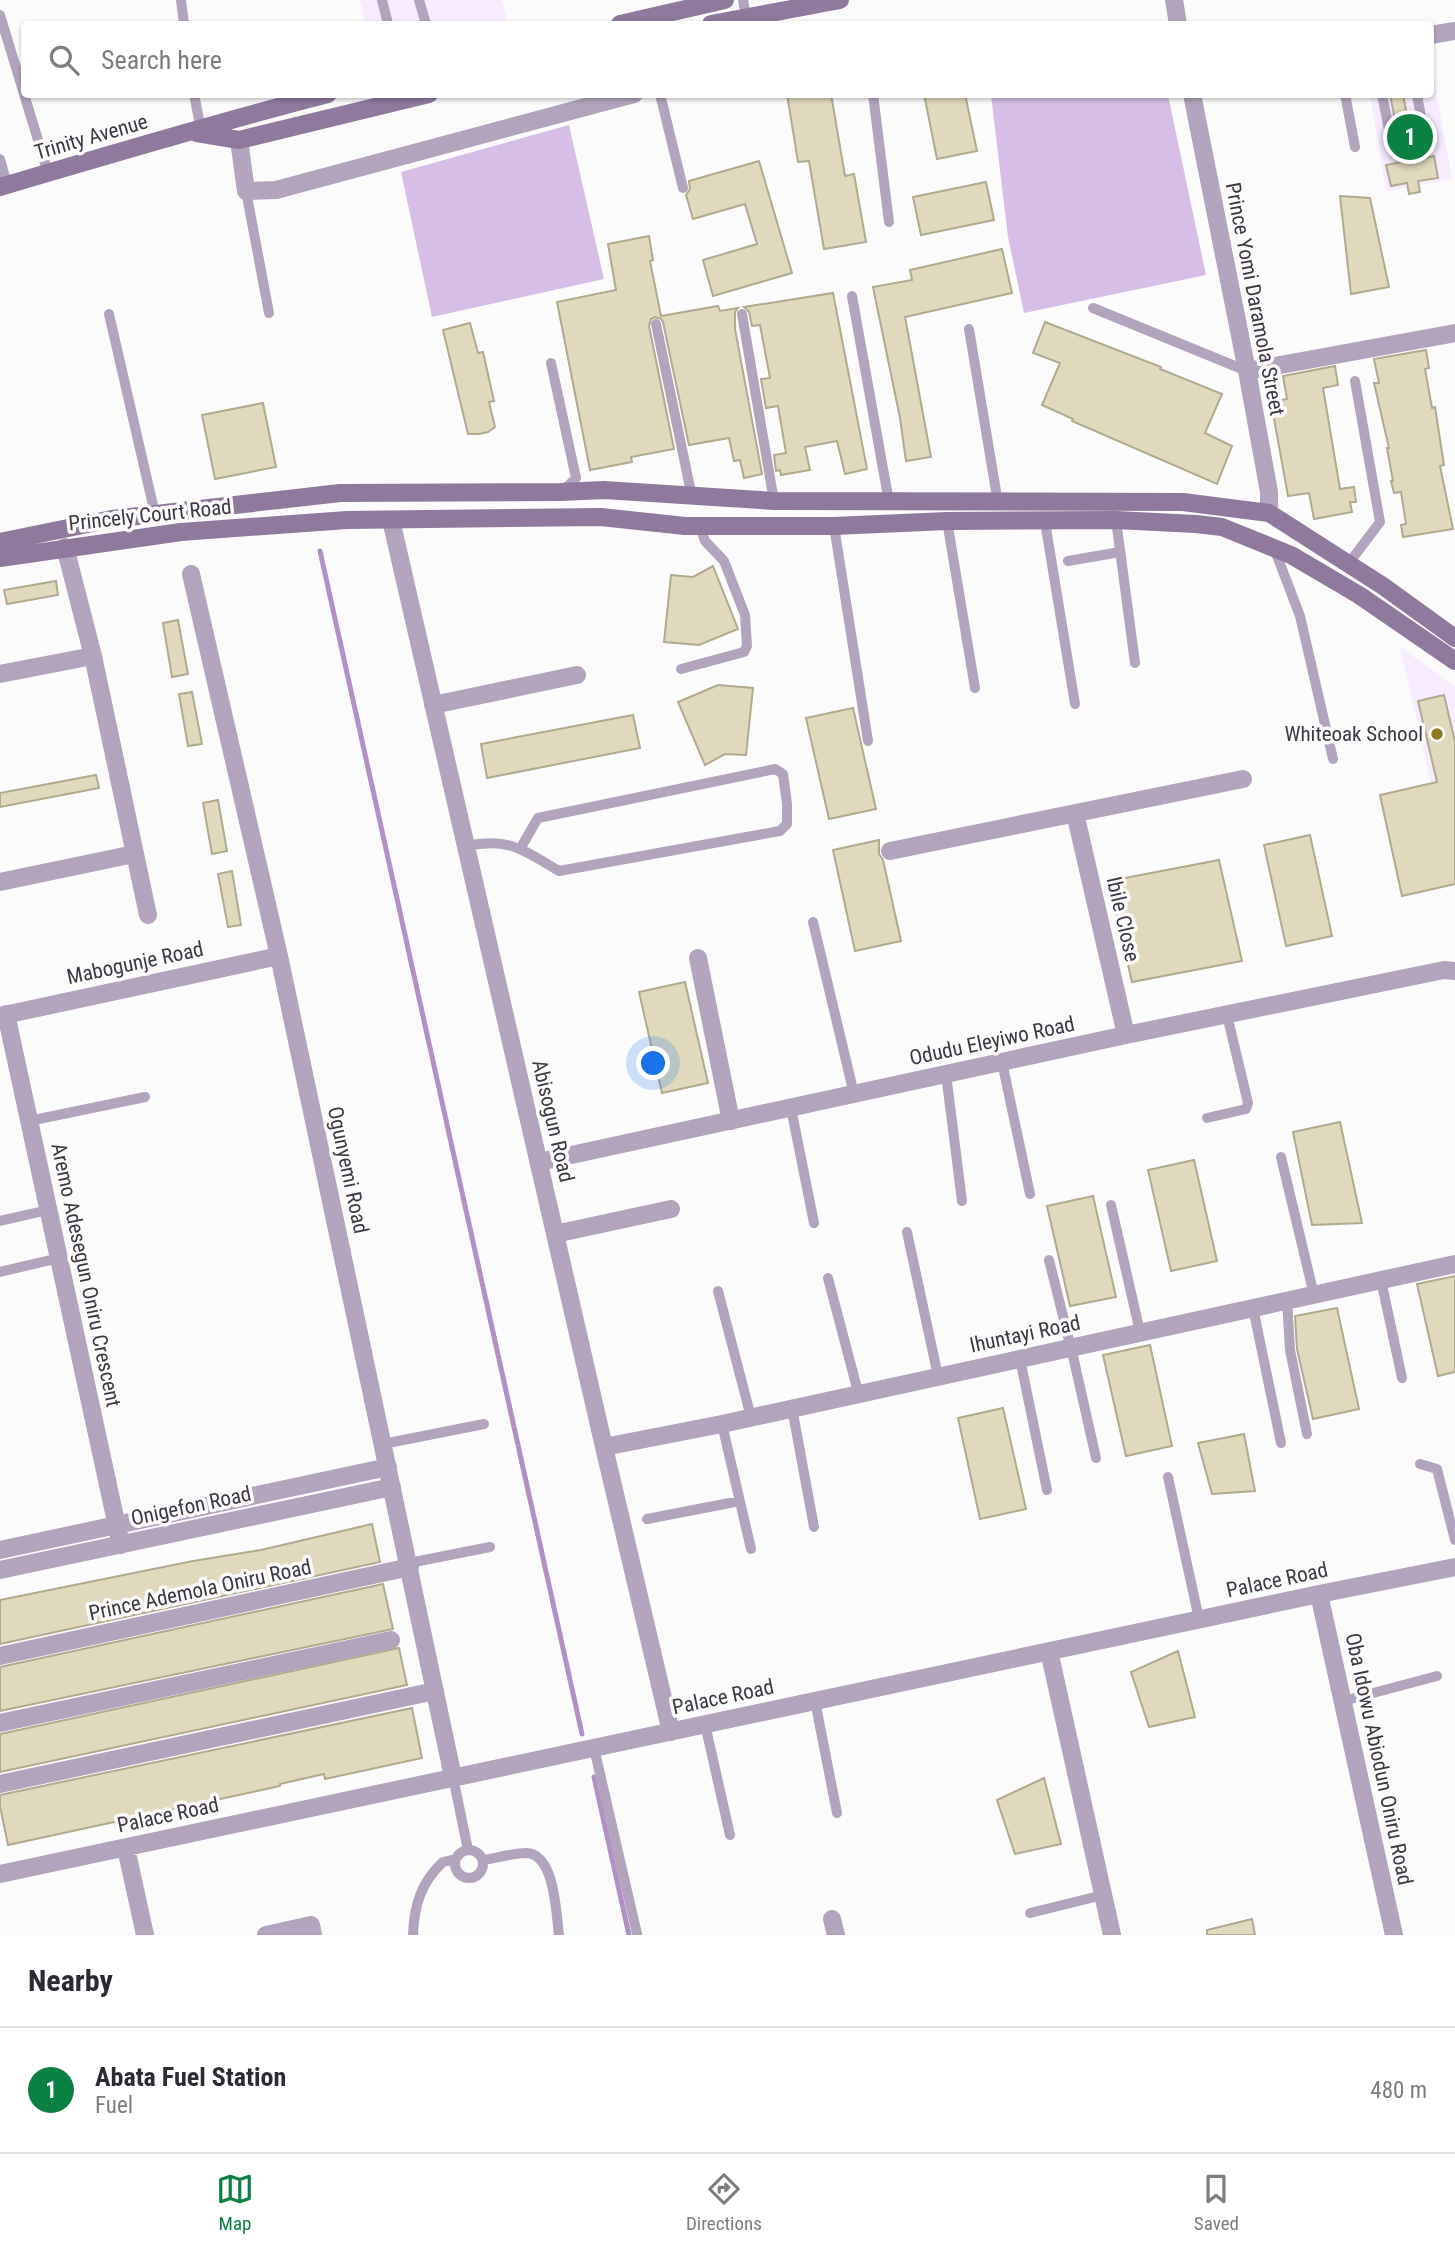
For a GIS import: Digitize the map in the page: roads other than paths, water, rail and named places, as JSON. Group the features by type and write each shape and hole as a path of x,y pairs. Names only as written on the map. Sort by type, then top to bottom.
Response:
{"street":[{"path":"633,21 725,0"},
{"path":"717,21 745,8 840,0"},
{"path":"1174,0 1178,21"},
{"path":"1434,34 1455,31"},
{"name":"Trinity Avenue","path":"4,186 198,131 234,118 312,98"},
{"path":"198,131 239,140 412,98"},
{"path":"234,118 246,191 286,188 618,98"},
{"name":"Prince Yomi Daramola Street","path":"1193,98 1247,370 1269,492 1269,513"},
{"path":"1247,370 1455,333"},
{"path":"0,542 112,519 340,493 604,490 774,501 1183,502 1269,513 1349,563 1455,638"},
{"path":"601,517 604,490"},
{"name":"Princely Court Road","path":"0,558 181,532 391,520 601,517 700,526 1116,520 1196,524 1222,527 1301,561 1350,589 1455,661"},
{"name":"Abisogun Road","path":"391,520 671,1732"},
{"path":"65,547 93,656 148,915"},
{"name":"Ogunyemi Road","path":"191,574 279,956 453,1777"},
{"path":"0,674 93,656"},
{"path":"433,705 577,676"},
{"path":"890,851 1242,779"},
{"name":"Ibile Close","path":"1074,813 1126,1035"},
{"path":"0,883 134,854"},
{"name":"Mabogunje Road","path":"3,1015 279,956"},
{"path":"698,957 731,1121"},
{"name":"Odudu Eleyiwo Road","path":"539,1162 1126,1035 1444,970 1455,971"},
{"name":"Aremo Adesegun Oniru Crescent","path":"3,1015 29,1121 121,1545"},
{"path":"555,1234 671,1209"},
{"name":"Ihuntayi Road","path":"604,1447 722,1424 858,1392 1455,1264"},
{"name":"Onigefon Road","path":"0,1550 388,1467"},
{"name":"Onigefon Road","path":"0,1570 392,1487"},
{"name":"Prince Ademola Oniru Road","path":"0,1656 409,1565"},
{"name":"Palace Road","path":"0,1874 1455,1567"},
{"name":"Oba Idowu Abiodun Oniru Road","path":"1319,1594 1394,1935"},
{"path":"0,1723 391,1640"},
{"path":"1049,1651 1112,1935"},
{"path":"0,1784 435,1690"},
{"path":"126,1848 145,1935"},
{"path":"267,1935 311,1925 313,1935"}],"lane":[{"path":"181,0 184,21"},
{"path":"383,0 387,21"},
{"path":"419,0 425,21"},
{"path":"0,15 21,84"},
{"path":"25,98 48,173"},
{"path":"194,98 198,131"},
{"path":"661,98 683,188"},
{"path":"874,98 889,222"},
{"path":"1346,98 1355,147"},
{"path":"1384,98 1391,125 1392,149 1423,145 1425,141 1418,99 1405,105"},
{"path":"1409,122 1421,119"},
{"path":"0,159 4,186"},
{"path":"246,191 269,313"},
{"path":"852,296 889,502"},
{"path":"1093,308 1247,370"},
{"path":"109,314 156,514"},
{"path":"742,314 774,501"},
{"path":"656,324 692,496"},
{"path":"969,329 998,503"},
{"path":"551,363 576,478 561,492"},
{"path":"1349,563 1380,522 1355,382"},
{"path":"1116,520 1136,663"},
{"path":"947,521 975,688"},
{"path":"1045,522 1075,704"},
{"path":"681,669 744,652 747,646 745,615 724,561 705,541 700,526"},
{"path":"834,526 868,741"},
{"path":"1273,547 1300,616 1333,760"},
{"path":"1068,561 1120,552"},
{"path":"466,846 491,841 520,849 559,871 780,831 787,824 783,774 775,769 538,818 520,849"},
{"path":"813,922 854,1094"},
{"path":"1207,1118 1246,1109 1248,1103 1227,1015"},
{"path":"1002,1062 1030,1194"},
{"path":"946,1074 962,1201"},
{"path":"29,1121 145,1097"},
{"path":"791,1108 814,1223"},
{"path":"1281,1157 1314,1295"},
{"path":"1111,1205 1140,1332"},
{"path":"0,1221 48,1210"},
{"path":"907,1232 938,1376"},
{"path":"0,1272 59,1258"},
{"path":"1049,1260 1096,1458"},
{"path":"828,1278 858,1392"},
{"path":"1381,1280 1402,1378"},
{"path":"718,1291 751,1417"},
{"path":"1287,1300 1290,1311 1290,1350 1307,1434"},
{"path":"1253,1308 1281,1443"},
{"path":"1020,1359 1047,1490"},
{"path":"792,1408 814,1527"},
{"path":"383,1444 484,1424"},
{"path":"722,1424 751,1549"},
{"path":"1420,1464 1437,1469 1455,1540"},
{"path":"1168,1477 1199,1619"},
{"path":"647,1520 740,1502"},
{"path":"409,1565 490,1547"},
{"path":"1343,1701 1437,1676"},
{"path":"815,1701 837,1813"},
{"path":"705,1724 730,1835"},
{"path":"594,1748 637,1934"},
{"path":"453,1777 468,1850"},
{"path":"413,1935 413,1919 419,1892 443,1862 456,1859 468,1850 477,1853 483,1860"},
{"path":"483,1860 528,1853 541,1858 549,1870 559,1935"},
{"path":"456,1859 456,1869 467,1878 480,1874 483,1860"},
{"path":"1030,1913 1103,1895"}],"waterway":[{"path":"320,551 582,1734"},
{"path":"594,1777 629,1935"}],"place":[{"name":"Abata Fuel Station","path":"1410,137"},
{"name":"Whiteoak School","path":"1437,734"}]}
